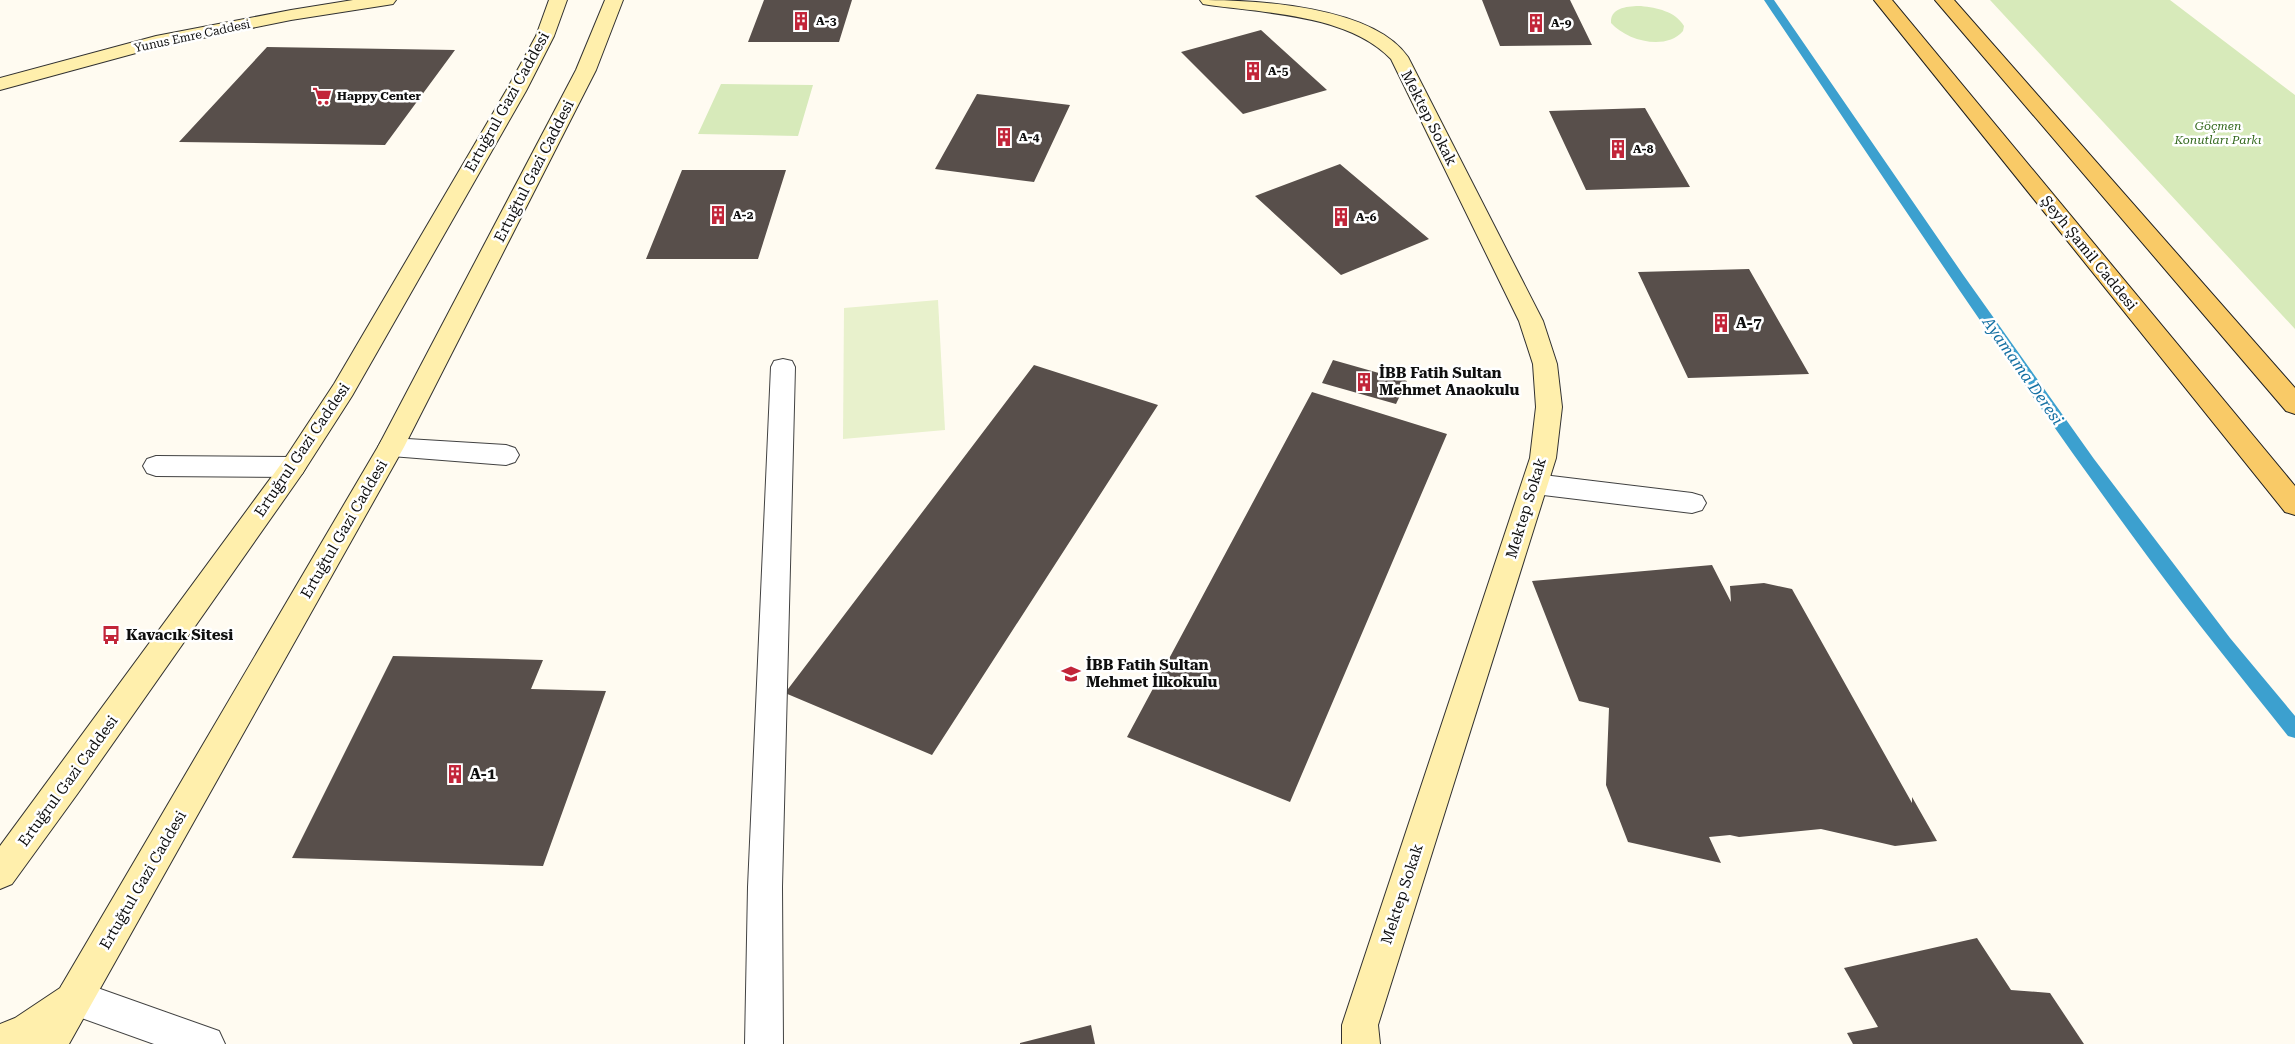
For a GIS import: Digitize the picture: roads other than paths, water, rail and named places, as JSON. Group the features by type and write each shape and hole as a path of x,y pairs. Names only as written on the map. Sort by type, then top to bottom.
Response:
{"main road":[{"name":"Yunus Emre Caddesi","path":"83,43 293,0"},
{"name":"Yunus Emre Caddesi","path":"0,84 156,42 291,15 387,0"},
{"name":"Ertuğrul Gazi Caddesi","path":"0,873 73,775 293,467 343,390 516,91 545,36 558,0"},
{"name":"Ertuğtul Gazi Caddesi","path":"48,1044 391,447 586,70 614,0"},
{"name":"Mektep Sokak","path":"1209,0 1298,13 1340,23 1385,43 1399,57 1531,321 1545,364 1549,407 1543,458 1354,1038"},
{"name":"Şeyh Şamil Caddesi","path":"1883,0 2295,505"},
{"path":"1944,0 2295,405"},
{"path":"0,1043 28,1031 75,998"}],"street":[{"path":"764,1044 765,878 783,368"},
{"path":"391,447 506,455"},
{"path":"156,466 293,467"},
{"path":"1535,484 1692,503"},
{"path":"75,998 206,1044"}],"waterway":[{"name":"Ayamama Deresi","path":"1769,0 2023,372 2088,463 2155,554 2295,730"}],"place":[{"name":"A-3","path":"801,21"},
{"name":"A-9","path":"1536,23"},
{"name":"A-5","path":"1253,71"},
{"name":"Happy Center","path":"322,96"},
{"name":"A-4","path":"1004,137"},
{"name":"A-8","path":"1618,149"},
{"name":"A-2","path":"718,215"},
{"name":"A-6","path":"1341,217"},
{"name":"A-7","path":"1721,323"},
{"name":"İBB Fatih Sultan Mehmet Anaokulu","path":"1364,382"},
{"name":"Kavacık Sitesi","path":"111,635"},
{"name":"İBB Fatih Sultan Mehmet İlkokulu","path":"1071,674"},
{"name":"A-1","path":"455,774"}],"park label":[{"name":"Göçmen Konutları Parkı","path":"2218,133"}]}
